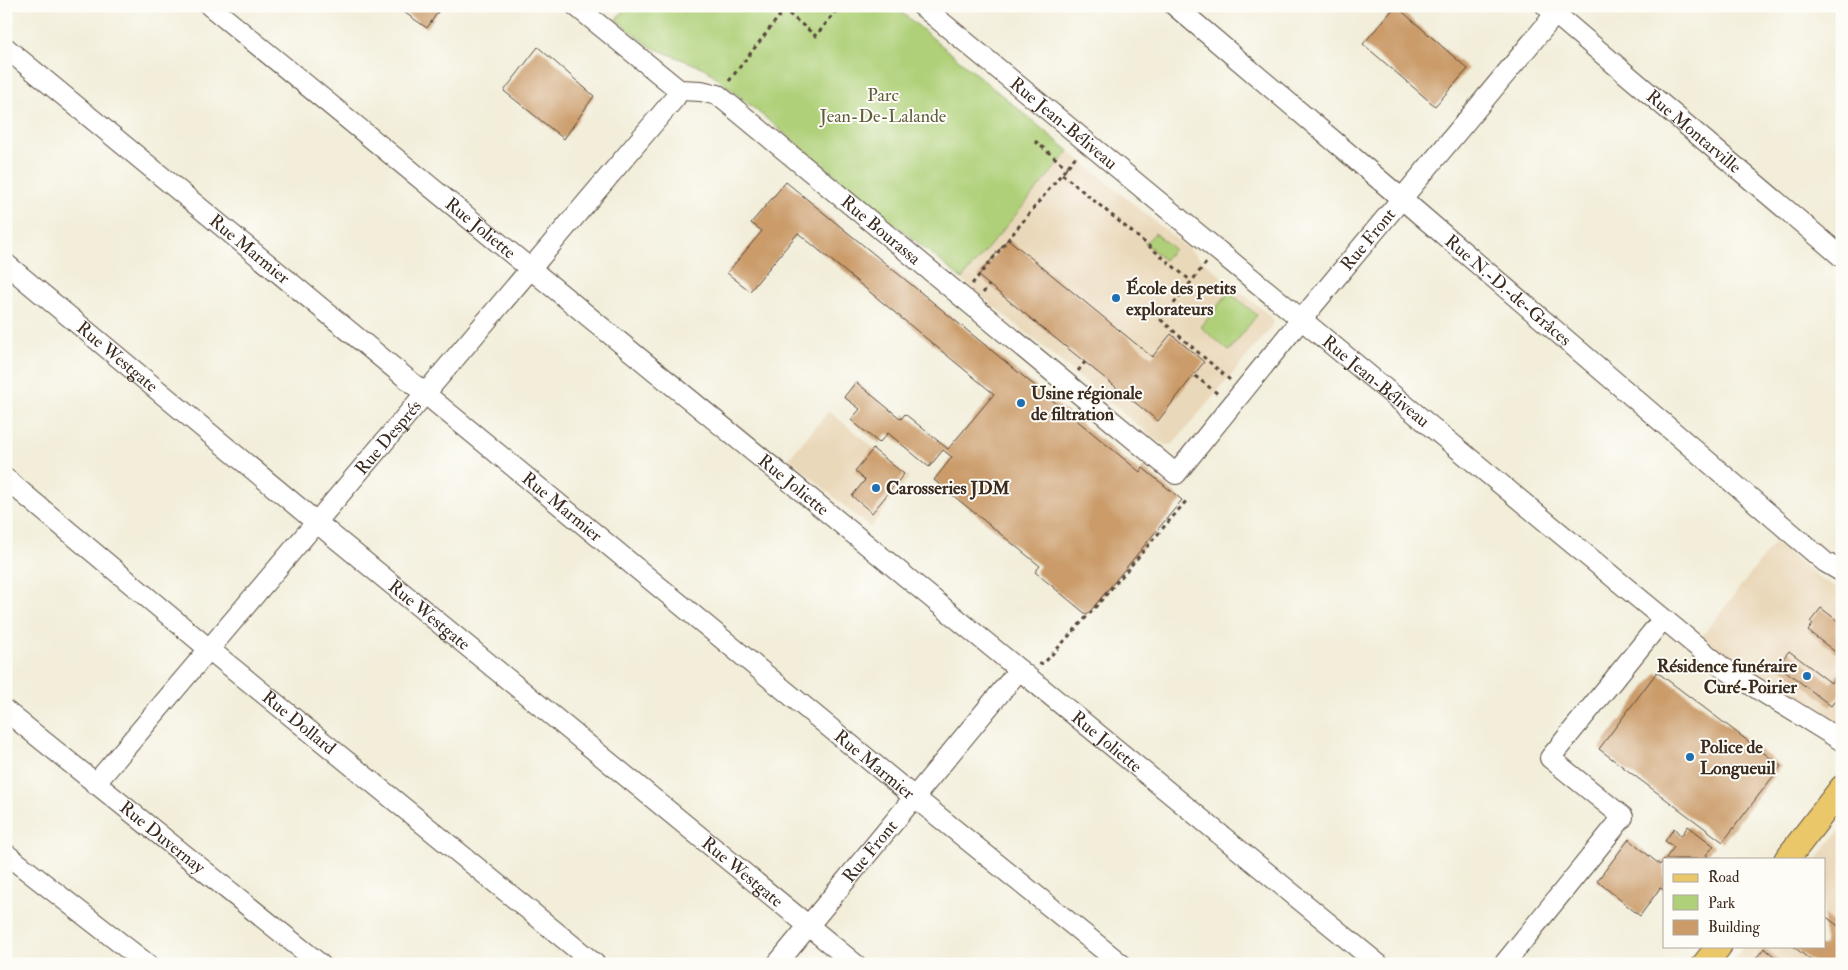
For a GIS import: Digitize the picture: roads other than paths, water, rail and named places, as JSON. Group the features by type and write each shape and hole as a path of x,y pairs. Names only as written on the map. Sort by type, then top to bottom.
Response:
{"main road":[{"path":"1788,858 1842,788"},
{"path":"1705,964 1717,948"}],"street":[{"name":"Rue Joliette","path":"210,6 1378,964"},
{"path":"576,6 679,90"},
{"name":"Rue Jean-Béliveau","path":"922,6 1722,667 1842,741"},
{"name":"Rue N.-D.-de-Grâces","path":"1175,6 1826,562 1842,572"},
{"name":"Rue Front","path":"1176,474 1402,199 1554,9"},
{"name":"Rue Montarville","path":"1554,9 1842,257"},
{"name":"Rue Marmier","path":"6,48 424,394 1121,964"},
{"name":"Rue Després","path":"95,784 679,90"},
{"name":"Rue Bourassa","path":"679,90 701,91 718,95 1176,474"},
{"name":"Rue Westgate","path":"6,264 316,522 855,964"},
{"name":"Rue Dollard","path":"6,479 595,964"},
{"path":"1504,964 1623,817 1550,758 1663,619"},
{"name":"Rue Front","path":"777,964 1019,670"},
{"name":"Rue Duvernay","path":"6,711 320,964"},
{"path":"6,854 147,964"}],"place":[{"name":"École des petits explorateurs","path":"1116,298"},
{"name":"Usine régionale de filtration","path":"1021,403"},
{"name":"Carosseries JDM","path":"876,488"},
{"name":"Résidence funéraire Curé-Poirier","path":"1807,676"},
{"name":"Police de Longueuil","path":"1690,757"}],"park label":[{"name":"Parc Jean-De-Lalande","path":"883,105"}]}
